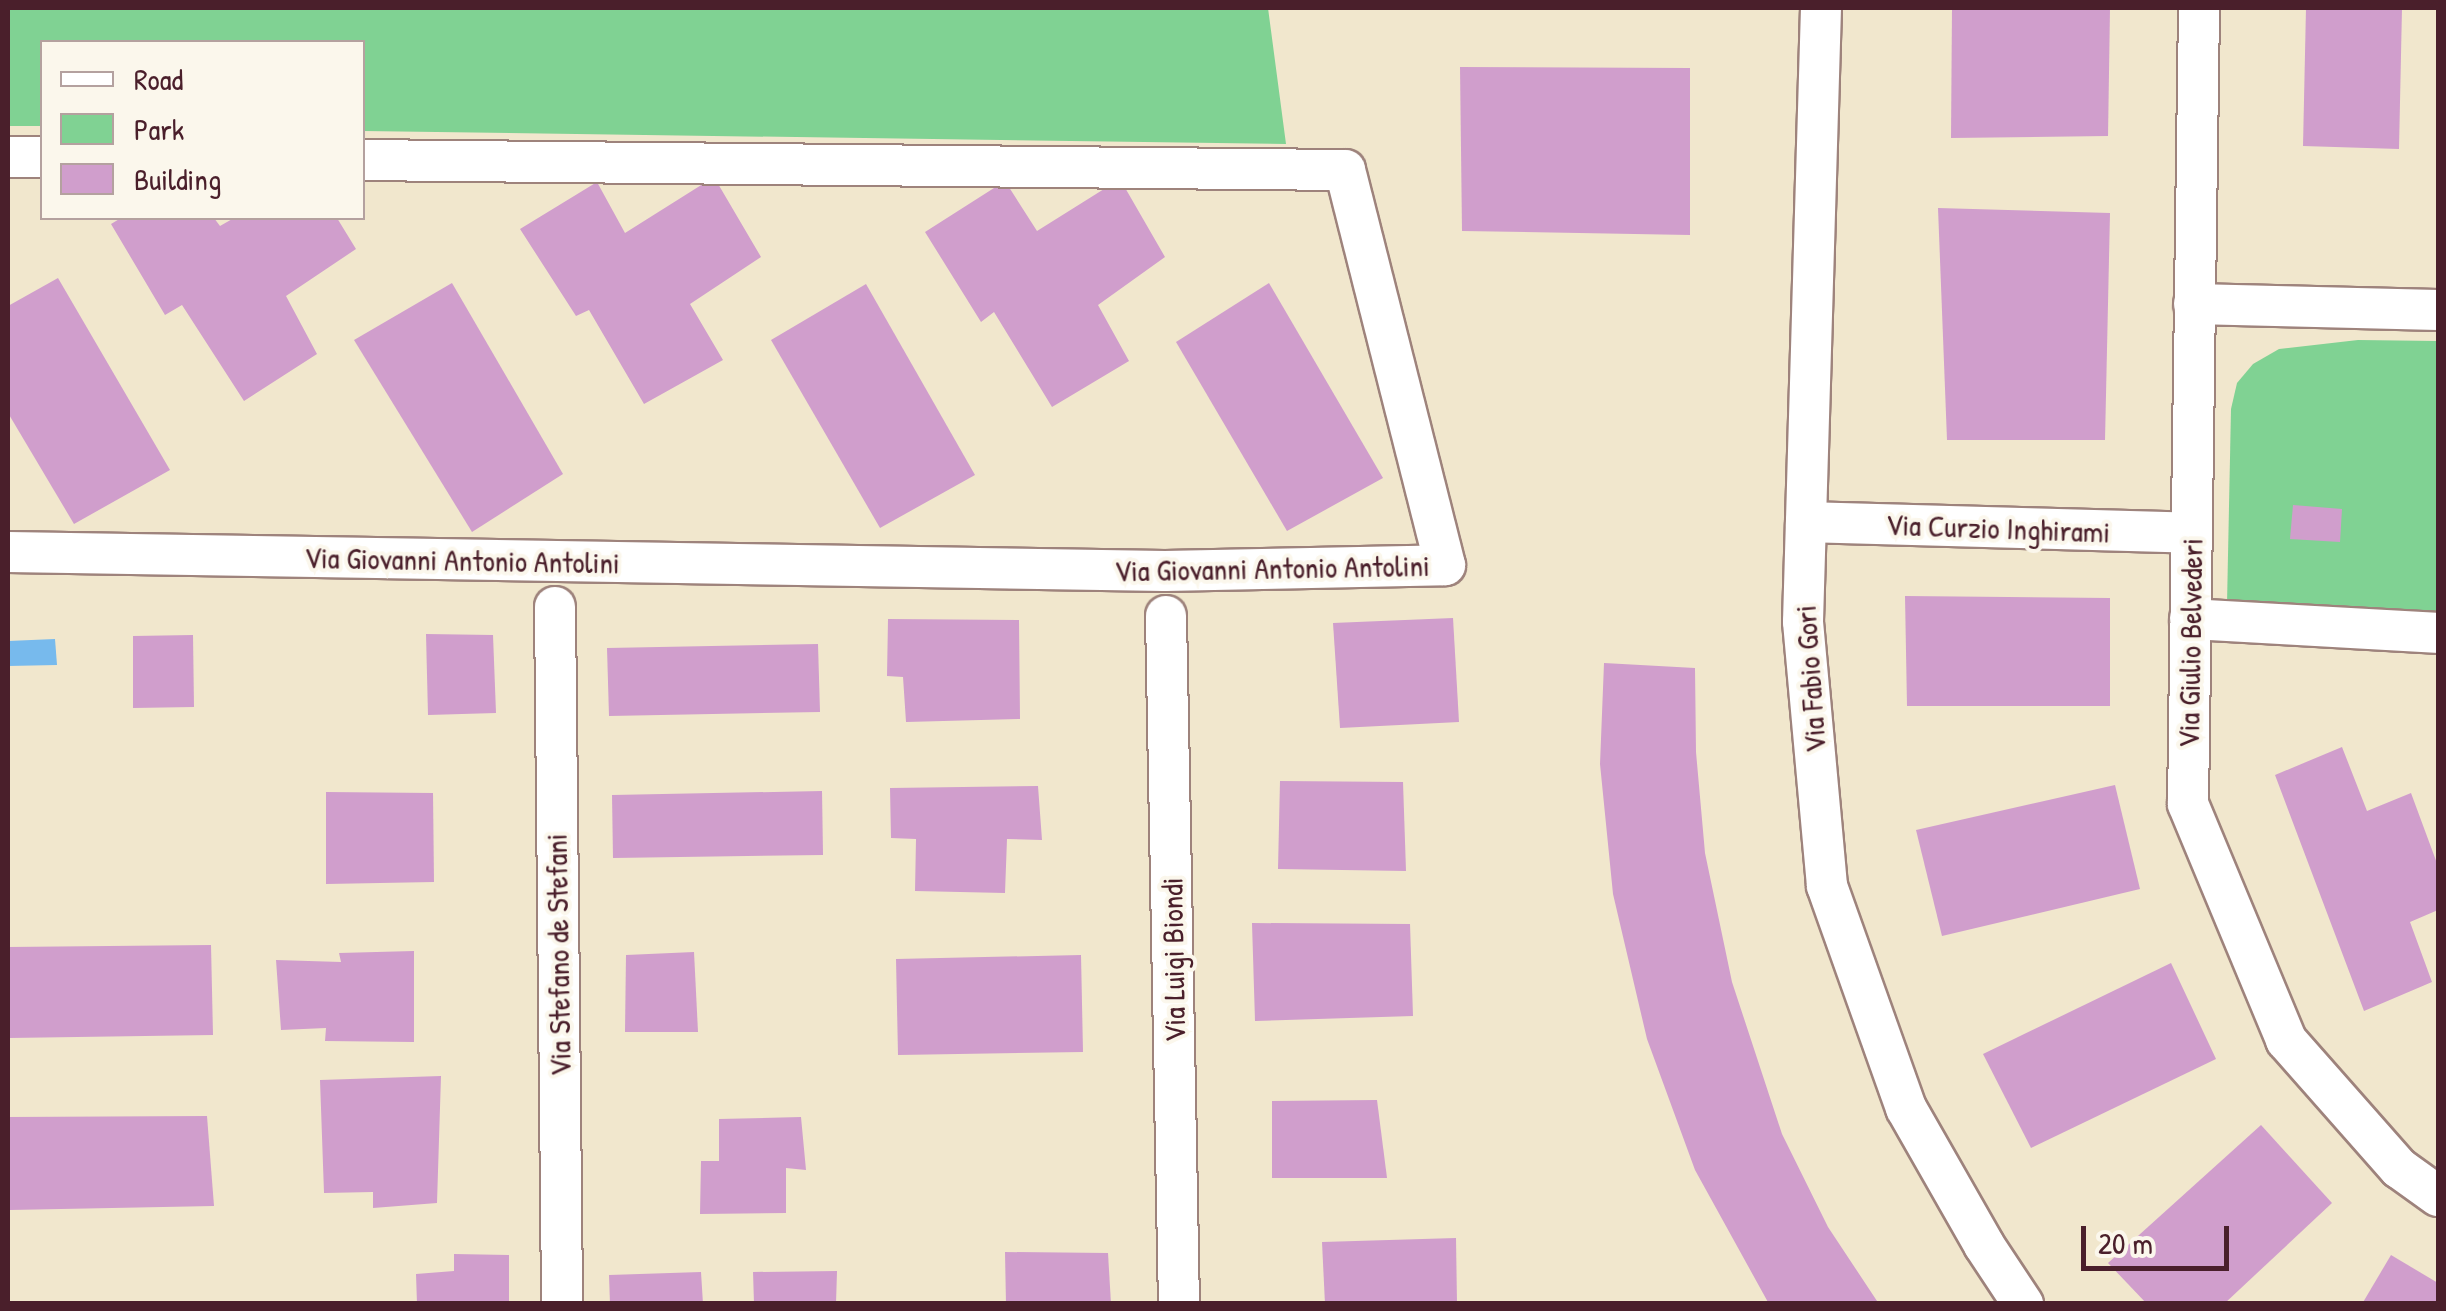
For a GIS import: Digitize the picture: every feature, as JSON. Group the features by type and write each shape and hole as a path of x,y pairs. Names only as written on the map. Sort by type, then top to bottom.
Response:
{"street":[{"name":"Via Fabio Gori","path":"1821,8 1803,622 1827,886 1906,1108 1984,1246 2023,1304"},
{"name":"Via Giulio Belvederi","path":"2199,8 2188,804 2286,1040 2399,1168 2438,1196"},
{"path":"8,157 40,157"},
{"name":"Via Giovanni Antonio Antolini","path":"8,552 1165,571 1445,566 1345,170 365,160"},
{"path":"2194,304 2438,310"},
{"name":"Via Curzio Inghirami","path":"1806,522 2190,533"},
{"name":"Via Stefano de Stefani","path":"555,607 562,1304"},
{"name":"Via Luigi Biondi","path":"1166,616 1179,1304"},
{"path":"2190,619 2438,632"}],"green space":[{"path":"8,8 1268,8 1286,144 365,131 365,40 40,40 40,126 8,126"},
{"path":"2358,340 2438,341 2438,616 2227,604 2231,409 2237,383 2253,364 2279,349"}],"water":[{"path":"55,639 57,665 8,666 8,641"}],"building":[{"path":"1952,8 2110,8 2108,136 1951,138"},
{"path":"2306,8 2402,8 2399,149 2303,146"},
{"path":"1460,67 1690,68 1690,235 1462,231"},
{"path":"714,177 761,257 690,304 723,360 644,404 589,310 576,316 520,229 597,182 625,233"},
{"path":"1120,179 1165,257 1098,305 1129,361 1052,407 994,312 981,322 925,232 1005,181 1037,231"},
{"path":"1938,208 2110,213 2105,440 1947,440"},
{"path":"118,220 216,220 220,226 230,220 338,220 356,249 286,296 317,354 244,401 182,305 165,315 111,224"},
{"path":"58,278 170,470 74,524 8,413 8,306"},
{"path":"452,283 563,474 472,532 354,340"},
{"path":"1269,283 1383,478 1287,531 1176,342"},
{"path":"866,284 975,475 880,528 771,340"},
{"path":"2293,505 2342,509 2340,542 2290,539"},
{"path":"1905,596 2110,598 2110,706 1907,706"},
{"path":"1453,618 1459,722 1340,728 1333,623"},
{"path":"888,619 1019,620 1020,719 906,722 903,677 887,676"},
{"path":"426,634 493,635 496,713 428,715"},
{"path":"193,635 194,707 133,708 133,636"},
{"path":"818,644 820,712 609,716 607,648"},
{"path":"1604,663 1695,668 1696,752 1705,853 1732,982 1782,1134 1828,1227 1879,1304 1769,1304 1695,1170 1647,1039 1613,894 1600,764"},
{"path":"2342,747 2367,811 2411,793 2438,866 2438,910 2410,922 2432,982 2364,1011 2275,775"},
{"path":"1280,781 1403,782 1406,871 1278,869"},
{"path":"2115,785 2140,889 1942,936 1916,830"},
{"path":"1038,786 1042,840 1007,839 1005,893 915,891 916,839 891,838 890,788"},
{"path":"822,791 823,855 613,858 612,795"},
{"path":"326,792 433,793 434,882 326,884"},
{"path":"1252,923 1410,924 1413,1016 1255,1021"},
{"path":"211,945 213,1035 9,1038 8,947"},
{"path":"414,951 414,1042 325,1041 326,1028 281,1030 276,960 341,962 339,953"},
{"path":"694,952 698,1032 625,1032 626,955"},
{"path":"1081,955 1083,1052 898,1055 896,959"},
{"path":"2171,963 2216,1059 2031,1148 1983,1054"},
{"path":"441,1076 437,1203 373,1208 373,1192 324,1193 320,1080"},
{"path":"1377,1100 1387,1178 1272,1178 1272,1101"},
{"path":"207,1116 214,1206 10,1210 8,1117"},
{"path":"801,1117 806,1170 786,1168 786,1213 700,1214 701,1161 719,1161 719,1119"},
{"path":"2261,1125 2332,1203 2224,1304 2147,1304 2108,1263"},
{"path":"1456,1238 1457,1304 1325,1304 1322,1242"},
{"path":"1005,1252 1108,1253 1111,1304 1006,1304"},
{"path":"454,1254 509,1255 509,1304 417,1304 416,1274 454,1271"},
{"path":"2391,1255 2438,1283 2438,1304 2362,1304"},
{"path":"837,1271 836,1304 754,1304 753,1272"},
{"path":"701,1272 703,1304 610,1304 609,1275"}]}
